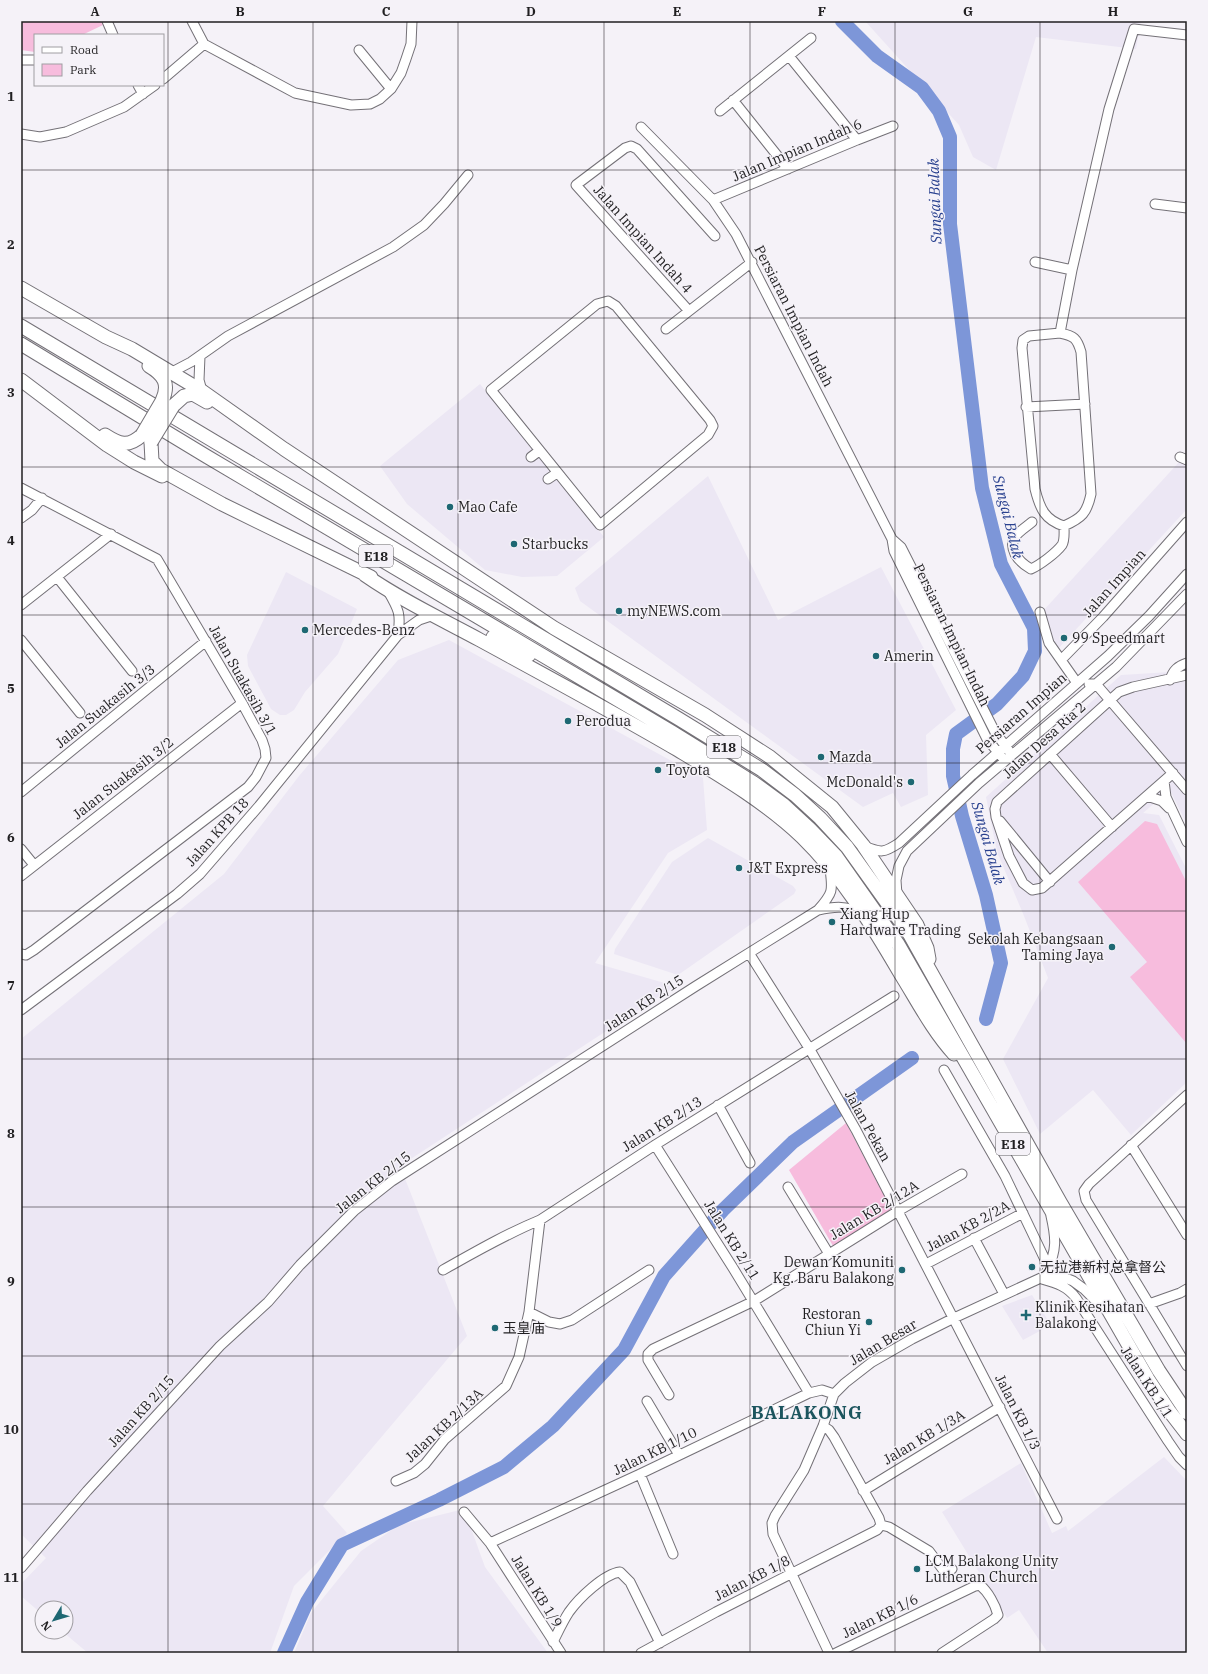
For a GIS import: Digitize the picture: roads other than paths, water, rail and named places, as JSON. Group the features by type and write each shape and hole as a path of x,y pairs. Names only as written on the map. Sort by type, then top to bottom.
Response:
{"highway":[{"path":"21,288 106,337 132,349 202,390 284,449 554,628 705,715 770,757 832,807 863,845 917,925 927,948 932,972"},
{"name":"E18","path":"21,326 603,673 762,770 805,804 847,847 910,935 1060,1202 1159,1371 1187,1413"},
{"path":"106,337 129,354 158,372 166,382 167,403 147,438 152,461 161,470 222,504 365,575 390,584 523,653 534,657 547,657"},
{"name":"E18","path":"21,344 206,456 547,657 754,783 784,806 810,829 836,856 898,944 1148,1379 1187,1434"},
{"path":"21,380 98,439 134,462 185,488 222,504"},
{"path":"167,403 193,394 252,426"},
{"path":"52,403 116,442 128,444 147,438"},
{"path":"365,575 388,591 600,705 710,769 778,815 803,838 830,868 863,913 945,1044 976,1079"}],"street":[{"path":"107,21 112,33"},
{"path":"192,21 204,44 295,94 351,105 370,104 380,99 391,89 406,60 411,44 412,21"},
{"path":"1060,333 1072,270 1109,109 1134,29 1187,35"},
{"path":"720,110 811,38"},
{"path":"164,77 204,44"},
{"path":"359,50 391,89"},
{"path":"789,56 857,140"},
{"path":"21,60 34,60"},
{"path":"139,86 143,94"},
{"path":"21,134 40,137 66,132 124,107 154,86"},
{"path":"733,100 788,168"},
{"name":"Jalan Impian Indah 6","path":"713,200 893,126"},
{"name":"Persiaran Impian Indah","path":"641,127 713,200 736,234 752,262 892,540 894,551 971,694 995,732 1012,755"},
{"name":"Jalan Impian Indah 4","path":"689,311 576,185 625,148 631,146 637,149 715,236"},
{"path":"172,372 200,356 228,336 331,282 398,244 424,225 468,175"},
{"path":"1155,204 1187,208"},
{"path":"666,329 752,262"},
{"path":"1035,262 1072,270"},
{"path":"608,301 616,306 710,420 712,426 708,436 600,525 539,451 491,390 597,304 608,301"},
{"path":"1060,333 1072,335 1078,343 1081,352 1091,494 1088,508 1076,520 1064,526 1053,523 1038,503 1035,489 1026,407 1022,348 1023,340 1029,336 1060,333"},
{"path":"200,356 199,380 202,390"},
{"path":"1026,407 1085,404"},
{"path":"531,457 539,451"},
{"path":"548,479 557,473"},
{"name":"Jalan Suakasih 3/1","path":"21,488 157,559 242,703 265,749 266,758 256,777 248,787 34,950 26,955 21,954"},
{"path":"21,518 32,510 42,498"},
{"path":"1032,522 1016,535 1012,542 1012,548 1018,559 1025,566 1031,569 1038,566 1062,545 1064,539 1064,526"},
{"name":"Jalan Impian","path":"1060,660 1104,617 1187,522"},
{"path":"21,605 111,534"},
{"name":"Persiaran Impian","path":"863,845 877,852 887,851 899,843 972,775 1108,656 1149,616 1187,574"},
{"path":"57,577 132,671"},
{"path":"388,591 398,609 400,622 398,635"},
{"name":"Persiaran Impian","path":"897,895 896,880 899,866 907,851 980,783 1116,667 1187,594"},
{"path":"1040,612 1049,643 1077,683"},
{"name":"Jalan KPB 18","path":"21,1010 177,894 200,874 259,806 398,635 419,620 434,615"},
{"path":"21,640 80,713"},
{"name":"Jalan Suakasih 3/3","path":"21,792 206,641"},
{"path":"1096,684 1098,672 1108,656"},
{"path":"1170,680 1172,672 1179,666 1187,663"},
{"name":"Jalan Desa Ria 2","path":"996,817 995,809 998,802 1120,692 1187,675"},
{"path":"1068,692 1078,686 1096,684"},
{"path":"1096,684 1187,790"},
{"name":"Persiaran Impian Indah","path":"971,694 987,739 1005,761"},
{"name":"Jalan Suakasih 3/2","path":"21,876 242,703"},
{"path":"1050,754 1112,827"},
{"path":"996,817 1009,856 1024,883 1032,890 1042,888 1173,773"},
{"path":"1164,781 1166,797 1187,842"},
{"path":"1147,796 1162,801 1171,810"},
{"path":"996,817 1050,882"},
{"path":"21,848 34,865"},
{"name":"Jalan KB 2/15","path":"21,1568 87,1492 220,1346 268,1302 300,1265 354,1211 398,1177 818,910 830,897 832,885 830,868"},
{"name":"Jalan KB 2/15","path":"818,910 835,906 848,907 863,913"},
{"name":"Jalan Pekan","path":"749,953 809,1048 856,1130 954,1318"},
{"name":"Jalan KB 2/13","path":"443,1270 478,1250 540,1220 718,1105 894,996"},
{"path":"944,1070 1005,1176 1023,1213 1045,1274"},
{"path":"1186,1099 1131,1145 1089,1184 1084,1191 1086,1200 1187,1366"},
{"path":"718,1105 750,1163"},
{"name":"Jalan KB 2/11","path":"655,1145 754,1301 809,1393"},
{"path":"1131,1145 1187,1235"},
{"name":"Jalan KB 2/12A","path":"669,1395 648,1360 648,1354 653,1350 754,1301 898,1211 962,1174"},
{"path":"788,1187 829,1254"},
{"path":"1045,1274 1055,1253 1056,1243 1050,1209"},
{"name":"Jalan KB 2/2A","path":"926,1264 1023,1213"},
{"name":"Jalan KB 2/13A","path":"396,1481 414,1473 425,1464 442,1442 506,1386 519,1357 529,1312 540,1220"},
{"path":"974,1238 1004,1294"},
{"path":"529,1312 549,1322 560,1324 572,1320 649,1270"},
{"name":"Jalan Besar","path":"829,1653 773,1534 772,1523 804,1470 823,1426 834,1394 845,1383 872,1362 912,1339 1045,1274 1060,1276 1073,1281 1092,1296 1117,1325"},
{"name":"Jalan KB 1/1","path":"1045,1274 1070,1290 1076,1298 1168,1441 1179,1457 1187,1465"},
{"path":"1149,1304 1187,1289"},
{"name":"Jalan KB 1/3","path":"954,1318 1056,1519"},
{"name":"Jalan KB 1/10","path":"490,1543 640,1474 809,1393 822,1390 834,1394"},
{"path":"647,1401 679,1455"},
{"name":"Jalan KB 1/3A","path":"863,1491 1000,1407"},
{"path":"823,1426 829,1430 834,1438 879,1518 879,1527 889,1527 929,1551 944,1571 947,1572 952,1570"},
{"path":"640,1474 673,1554"},
{"name":"Jalan KB 1/9","path":"464,1512 490,1543 561,1653"},
{"name":"Jalan KB 1/8","path":"641,1653 656,1647 879,1527"},
{"path":"553,1642 568,1613 577,1602 607,1577 614,1573 620,1572 630,1582 656,1647"},
{"name":"Jalan KB 1/6","path":"836,1653 975,1586 980,1585 986,1590 997,1609 998,1614 994,1620 942,1653"}],"waterway":[{"name":"Sungai Balak","path":"842,21 877,56 922,88 939,111 950,137 950,224 982,488 1001,564 1034,628 1035,651 1023,676 997,704 956,734 953,749 953,776 962,816 986,895 1001,963 986,1019"},
{"path":"284,1653 307,1602 342,1545 439,1500 504,1467 553,1426 624,1350 664,1276 723,1210 793,1142 912,1058"}],"place":[{"name":"Mao Cafe","path":"450,507"},
{"name":"Starbucks","path":"514,544"},
{"name":"myNEWS.com","path":"619,611"},
{"name":"Mercedes-Benz","path":"305,630"},
{"name":"99 Speedmart","path":"1064,638"},
{"name":"Amerin","path":"876,656"},
{"name":"Perodua","path":"568,721"},
{"name":"Mazda","path":"821,757"},
{"name":"Toyota","path":"658,770"},
{"name":"McDonald's","path":"911,782"},
{"name":"J&T Express","path":"739,868"},
{"name":"Xiang Hup Hardware Trading","path":"832,922"},
{"name":"Sekolah Kebangsaan Taming Jaya","path":"1112,947"},
{"name":"无拉港新村总拿督公","path":"1032,1267"},
{"name":"Dewan Komuniti Kg. Baru Balakong","path":"902,1270"},
{"name":"Klinik Kesihatan Balakong","path":"1026,1315"},
{"name":"Restoran Chiun Yi","path":"869,1322"},
{"name":"玉皇庙","path":"495,1328"},
{"name":"LCM Balakong Unity Lutheran Church","path":"917,1569"}],"district":[{"name":"BALAKONG","path":"807,1413"}]}
